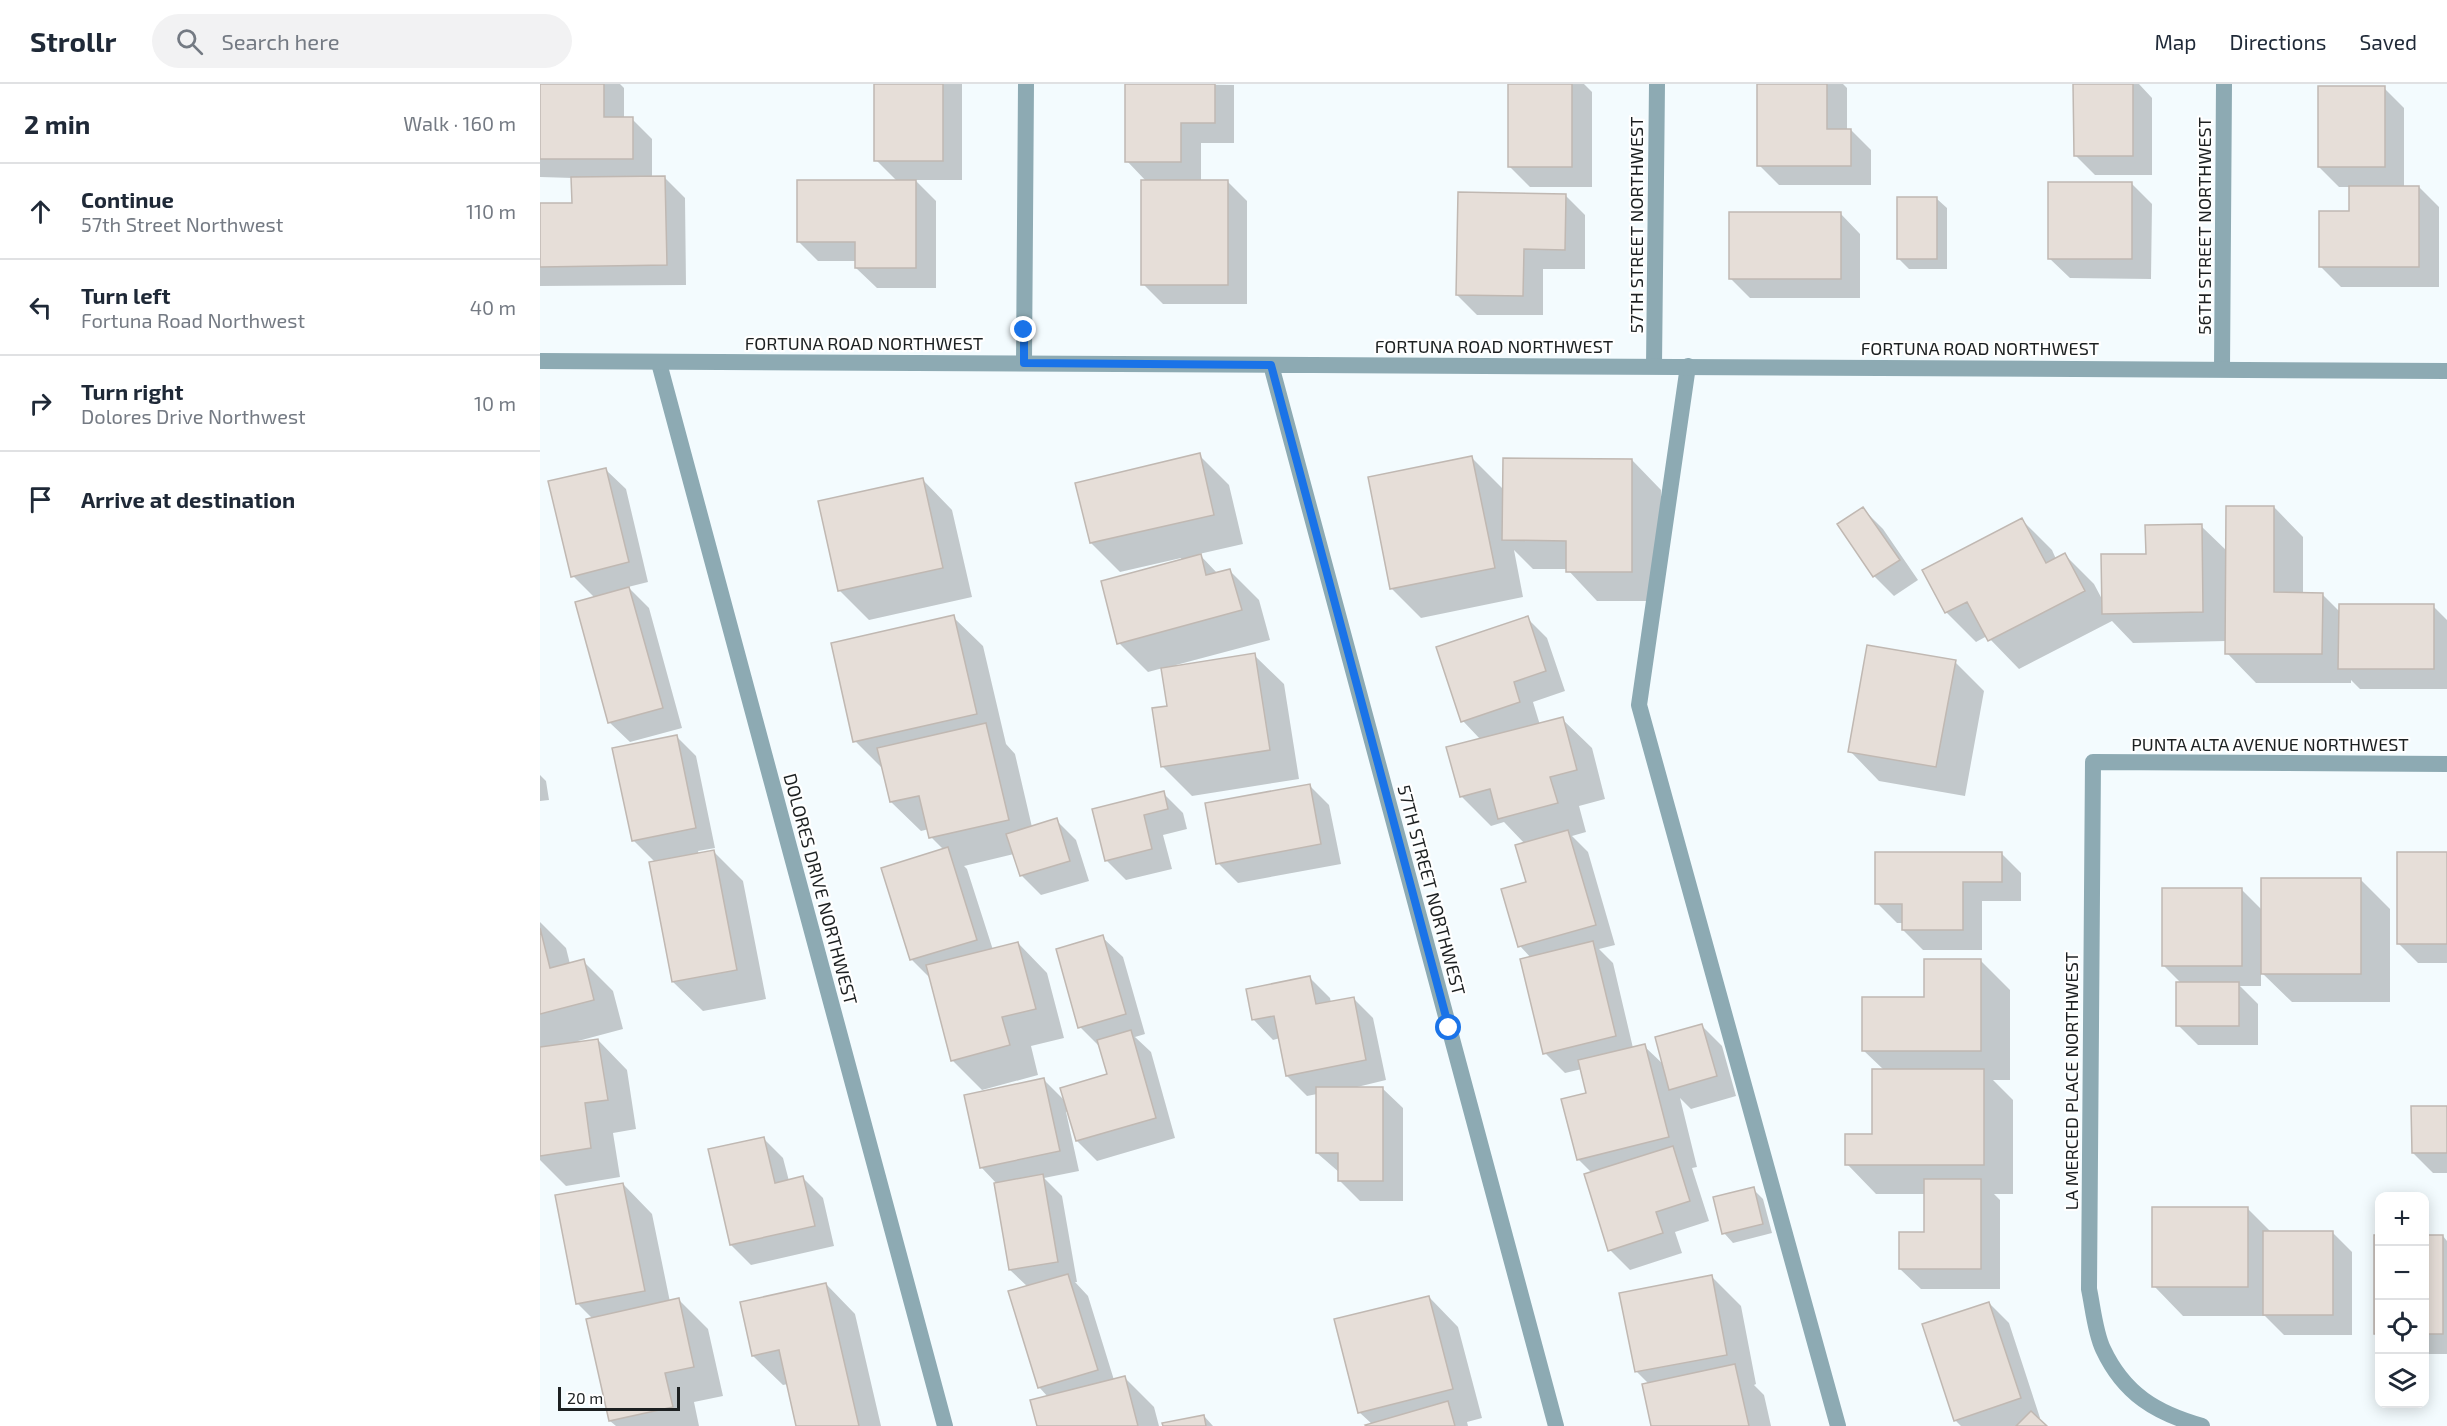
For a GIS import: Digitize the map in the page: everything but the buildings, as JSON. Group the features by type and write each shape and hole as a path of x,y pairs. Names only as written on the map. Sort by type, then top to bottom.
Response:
{"street":[{"path":"1024,363 1026,84"},
{"name":"57TH STREET NORTHWEST","path":"1654,366 1656,84"},
{"name":"56TH STREET NORTHWEST","path":"2222,369 2224,84"},
{"name":"FORTUNA ROAD NORTHWEST","path":"540,361 2447,371"},
{"name":"DOLORES DRIVE NORTHWEST","path":"659,363 945,1426"},
{"name":"57TH STREET NORTHWEST","path":"1271,365 1556,1426"},
{"path":"1688,366 1639,705 1838,1426"},
{"name":"PUNTA ALTA AVENUE NORTHWEST","path":"2093,762 2447,764"},
{"name":"LA MERCED PLACE NORTHWEST","path":"2093,762 2089,1289 2102,1348 2129,1390 2172,1417 2202,1426"}],"route":[{"path":"1024,330 1024,363 1271,365 1449,1028"}]}
